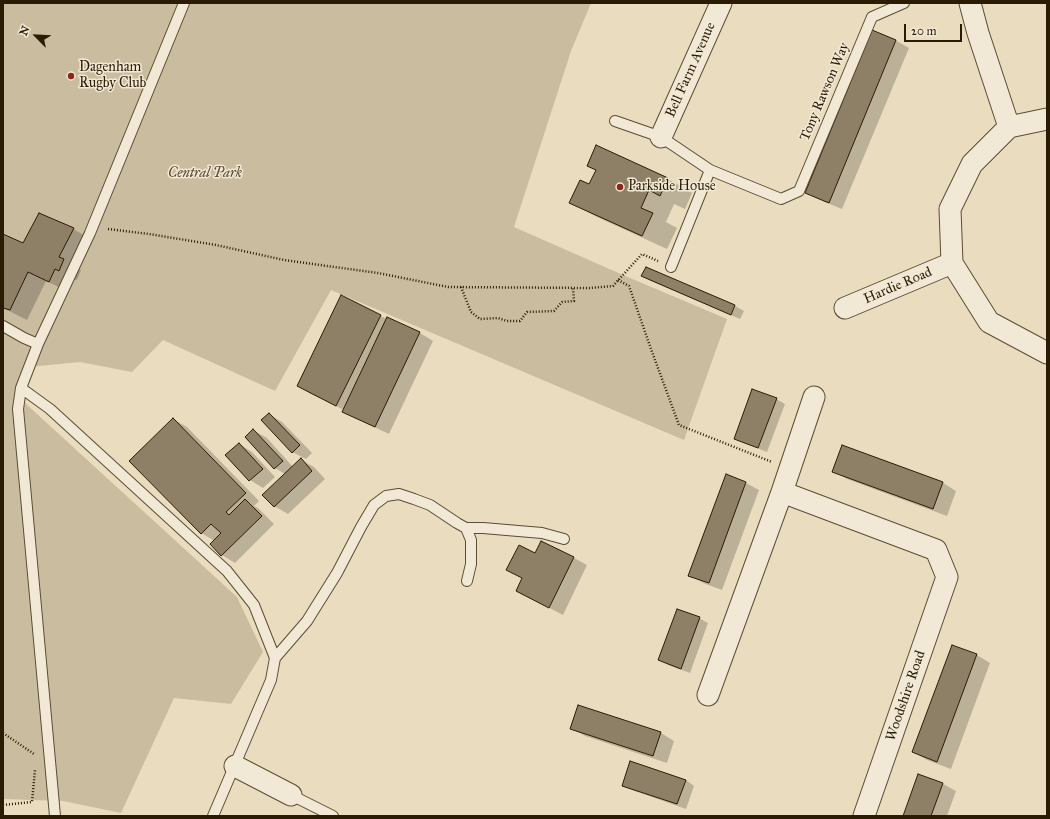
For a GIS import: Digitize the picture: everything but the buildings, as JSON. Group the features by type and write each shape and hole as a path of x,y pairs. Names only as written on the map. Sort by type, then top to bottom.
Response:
{"street":[{"name":"Bell Farm Avenue","path":"661,137 721,3"},
{"path":"970,3 1008,127"},
{"path":"1047,119 1008,127 972,164 950,209 952,263 989,322 1047,353"},
{"name":"Hardie Road","path":"845,308 952,263"},
{"path":"708,695 782,492 814,396"},
{"name":"Woodshire Road","path":"782,492 936,550 947,577 864,816"},
{"path":"235,766 290,795"}],"lane":[{"path":"55,816 18,409 21,388 38,344 91,229 184,3"},
{"name":"Tony Rawson Way","path":"710,170 781,200 799,191 872,17 904,3"},
{"path":"615,121 661,137 710,170 671,267"},
{"path":"3,326 38,344"},
{"path":"21,388 50,409 227,571 254,605 275,658"},
{"path":"213,816 271,680 275,658 307,621 337,573 374,505 386,496 399,494 430,505 466,528 542,533 564,538"},
{"path":"466,528 471,540 471,564 467,581"},
{"path":"290,795 333,816"}],"path":[{"path":"91,229 104,228 149,234 216,245 284,260 378,273 448,287 589,288 613,286 642,254 671,267"},
{"path":"618,280 629,286 679,425 790,469"},
{"path":"461,287 471,312 480,319 498,318 507,321 520,321 527,312 554,311 562,302 574,301 573,288"},
{"path":"3,733 50,763"},
{"path":"3,805 32,802 36,755"}],"green space":[{"name":"Central Park","path":"3,3 591,3 571,51 514,227 727,319 684,440 331,290 275,391 163,340 132,372 80,362 29,367 25,403 237,597 263,652 231,704 174,698 121,813 63,801 3,799"}],"place":[{"name":"Dagenham Rugby Club","path":"71,76"},
{"name":"Parkside House","path":"620,187"}]}
